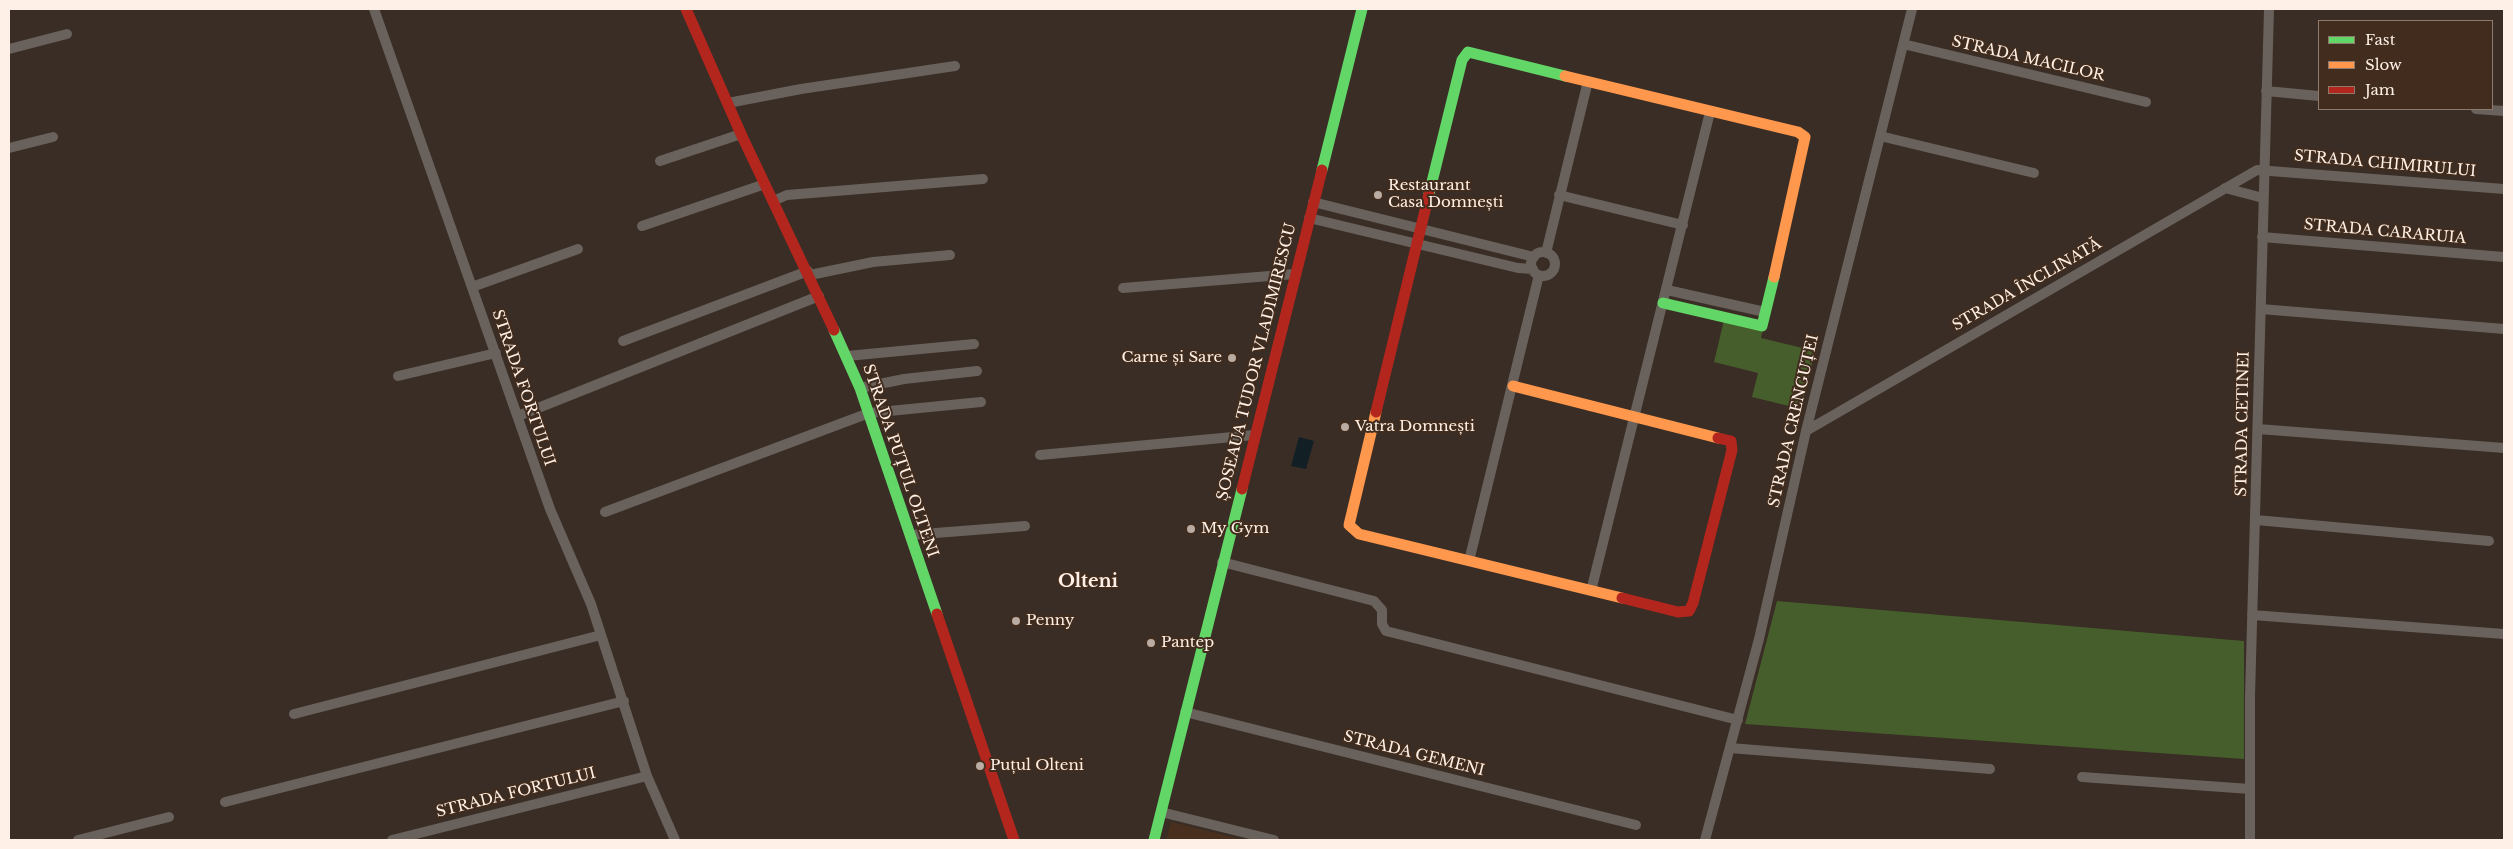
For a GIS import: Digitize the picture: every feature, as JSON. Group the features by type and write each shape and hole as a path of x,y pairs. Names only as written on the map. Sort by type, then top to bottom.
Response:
{"street":[{"name":"STRADA FORTULUI","path":"374,9 550,509 601,635 647,776 675,840"},
{"name":"STRADA PUȚUL OLTENI","path":"686,9 741,134 820,296 860,388 1014,840"},
{"name":"ȘOSEAUA TUDOR VLADIMIRESCU","path":"1154,840 1294,274 1362,9"},
{"name":"STRADA CRENGUȚEI","path":"1705,840 1759,639 1806,430 1912,9"},
{"name":"STRADA CETINEI","path":"2250,840 2252,615 2269,9"},
{"path":"9,49 67,34"},
{"name":"STRADA MACILOR","path":"1903,44 2146,102"},
{"path":"1514,386 1732,441 1730,460 1693,603 1689,611 1684,613 1359,534 1349,525 1464,55 1472,52 1710,112 1798,132 1805,138 1805,145 1762,326 1663,303"},
{"path":"728,103 800,89 955,66"},
{"path":"1546,253 1588,81"},
{"path":"2266,91 2318,96"},
{"path":"2490,110 2504,111"},
{"path":"1591,591 1710,112"},
{"path":"660,161 741,134"},
{"path":"1880,136 2034,174"},
{"path":"9,148 53,137"},
{"name":"STRADA ÎNCLINATĂ","path":"1806,430 2225,188 2257,170 2264,170"},
{"name":"STRADA CHIMIRULUI","path":"2264,170 2504,188"},
{"path":"774,201 787,195 983,179"},
{"path":"642,226 765,184"},
{"path":"2225,188 2263,198"},
{"path":"1559,195 1683,225"},
{"path":"1314,202 1477,241 1534,257 1546,253"},
{"path":"1309,218 1549,274 1554,268 1553,259 1546,253"},
{"name":"STRADA CARARUIA","path":"2262,237 2504,257"},
{"path":"1474,256 1477,241"},
{"path":"472,287 578,249"},
{"path":"623,341 809,273 872,262 950,255"},
{"path":"1469,561 1514,386 1536,272 1534,257"},
{"path":"1124,288 1294,274"},
{"path":"1667,290 1765,312"},
{"path":"518,416 820,296"},
{"path":"2261,309 2504,328"},
{"path":"847,356 974,344"},
{"path":"398,376 496,353"},
{"path":"860,388 904,379 977,371"},
{"path":"605,512 869,412 981,402"},
{"path":"2258,429 2504,448"},
{"path":"1040,455 1254,435"},
{"path":"2256,520 2489,540"},
{"path":"910,535 1025,526"},
{"path":"1222,562 1374,601 1382,610 1382,624 1386,632 1738,720"},
{"path":"2252,615 2504,634"},
{"path":"294,714 601,635"},
{"path":"225,802 624,702"},
{"name":"STRADA GEMENI","path":"1185,712 1636,825"},
{"path":"1730,748 1990,769"},
{"name":"STRADA FORTULUI","path":"392,840 647,776"},
{"path":"2082,777 2250,788"},
{"path":"1161,812 1274,840"},
{"path":"78,840 169,817"}],"shaded area":[{"path":"1299,437 1314,441 1306,469 1291,466"},
{"path":"1171,822 1243,840 1166,840"}],"green space":[{"path":"1724,320 1763,329 1761,338 1815,351 1801,409 1752,397 1758,373 1714,362"},
{"path":"1777,601 2244,641 2244,759 1745,724"}],"traffic: fast":[{"path":"1322,170 1362,9"},
{"path":"1429,194 1462,60 1468,52 1565,76"},
{"path":"1663,303 1762,326 1774,277"},
{"path":"834,330 860,388 937,614"},
{"path":"1154,840 1242,489"}],"traffic: slow":[{"path":"1565,76 1798,132 1805,137 1774,277"},
{"path":"1513,386 1718,438"},
{"path":"1376,412 1349,525 1359,534 1622,598"}],"traffic: jam":[{"path":"686,9 741,134 834,330"},
{"path":"1242,489 1322,170"},
{"path":"1376,412 1429,194"},
{"path":"1622,598 1678,612 1689,611 1693,603 1732,450 1731,441 1718,438"},
{"path":"937,614 1014,840"}],"place":[{"name":"Restaurant Casa Domnești","path":"1378,195"},
{"name":"Carne și Sare","path":"1232,358"},
{"name":"Vatra Domnești","path":"1345,427"},
{"name":"My Gym","path":"1191,529"},
{"name":"Penny","path":"1016,621"},
{"name":"Pantep","path":"1151,643"},
{"name":"Puțul Olteni","path":"980,766"}],"district":[{"name":"Olteni","path":"1088,582"}]}
